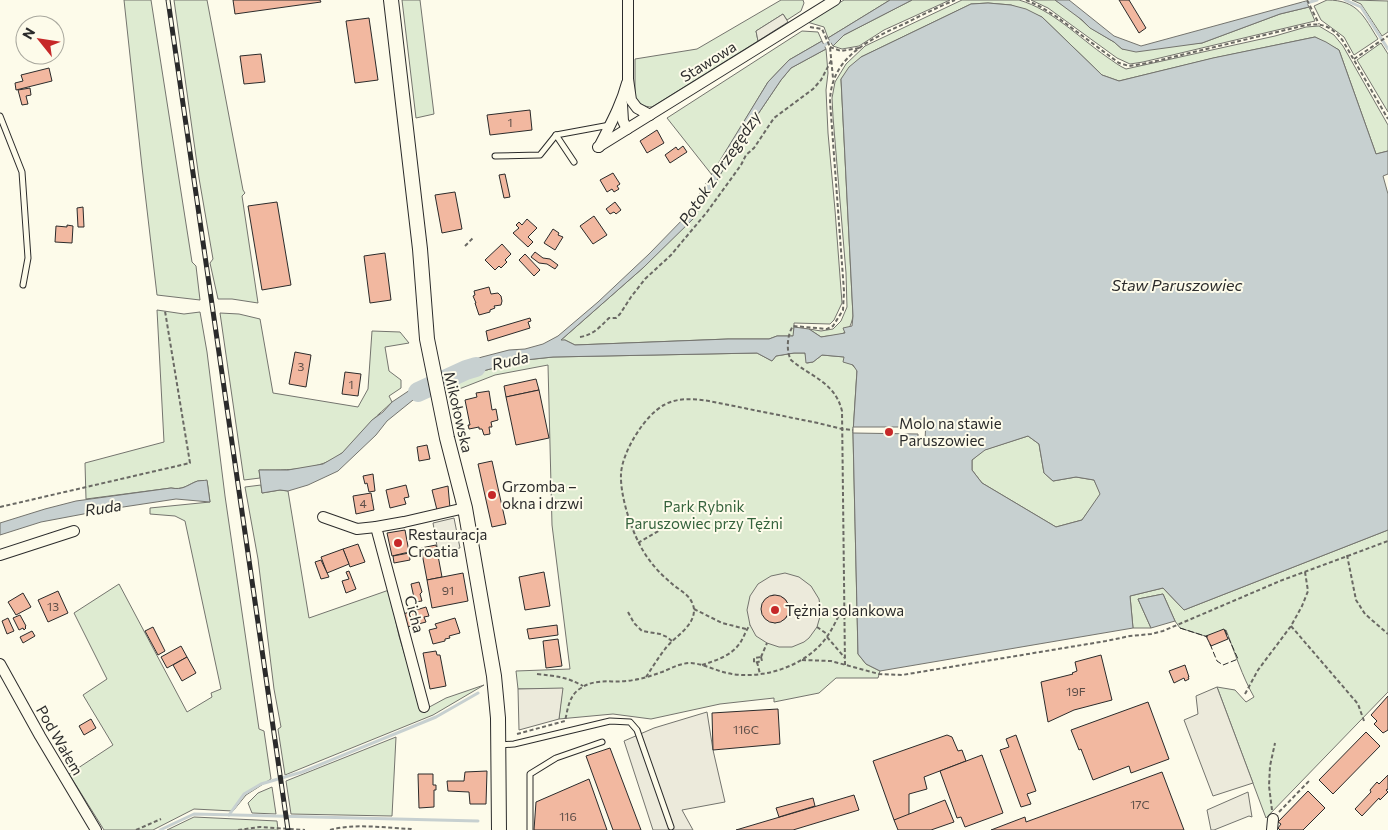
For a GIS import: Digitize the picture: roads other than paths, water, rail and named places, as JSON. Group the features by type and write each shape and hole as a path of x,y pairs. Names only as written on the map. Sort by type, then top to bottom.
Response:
{"main road":[{"name":"Mikołowska","path":"391,0 420,249 427,339 438,398 465,508 494,676 498,718 499,830"}],"street":[{"path":"628,0 627,100 629,128"},
{"name":"Stawowa","path":"611,124 598,148 835,0"},
{"path":"627,100 650,115"},
{"path":"611,124 627,100"},
{"path":"323,518 357,530 376,528 465,508"},
{"name":"Cicha","path":"376,528 424,707"},
{"path":"0,555 74,531"},
{"name":"Pod Wałem","path":"0,664 96,830"},
{"path":"1272,830 1273,819"}],"lane":[{"path":"0,116 22,172 28,258 23,285"},
{"path":"495,156 540,156 556,135 611,124"},
{"path":"556,135 574,162"},
{"path":"498,746 514,744 610,721 630,722 637,730 670,827"},
{"path":"530,830 530,774 556,758 602,742"}],"water":[{"path":"890,0 912,0 844,35 833,46 828,38"},
{"path":"1055,0 1069,0 1114,36 1141,46 1306,1 1309,7 1280,14 1202,43 1136,52 1122,49 1090,28"},
{"name":"Staw Paruszowiec","path":"971,4 1011,5 1026,9 1042,17 1102,75 1119,81 1213,58 1315,37 1339,50 1376,154 1388,151 1388,174 1383,176 1388,194 1388,530 1184,610 1163,588 1130,596 1133,628 880,671 866,664 858,654 853,433 857,371 853,365 843,362 844,357 822,355 813,362 806,363 805,353 776,356 772,361 757,353 553,357 525,360 452,379 451,367 509,350 525,349 543,344 558,336 598,302 686,216 768,82 789,60 822,41 826,49 791,68 781,80 693,219 644,267 561,340 575,345 769,339 777,336 793,336 794,327 809,329 821,337 845,333 843,328 852,326 853,316 841,79 849,67 861,57","holes":["1028,436 1039,444 1044,473 1053,481 1076,477 1094,480 1100,494 1082,520 1056,527 982,483 972,470 972,460 985,450"]},
{"path":"428,378 430,391 413,400 387,421 376,435 338,471 308,485 288,491 280,490 262,493 259,470 288,470 323,464 342,453 372,420 392,402"},
{"path":"207,480 210,502 176,499 110,509 41,522 0,535 0,523 45,509 76,501 181,488 196,481"},
{"path":"1163,594 1175,621 1151,628 1138,599"}],"waterway":[{"name":"Potok z Przegędzy","path":"1303,4 1317,0"},
{"path":"1345,0 1361,7 1388,49"},
{"name":"Potok z Przegędzy","path":"821,47 833,40"},
{"name":"Ruda","path":"418,392 476,367"},
{"path":"229,815 244,794 261,784 302,772 436,717 478,693"},
{"path":"160,830 194,814 478,821"}],"railway":[{"path":"168,0 288,830"}],"place":[{"name":"Molo na stawie Paruszowiec","path":"889,432"},
{"name":"Grzomba – okna i drzwi","path":"492,495"},
{"name":"Restauracja Croatia","path":"398,543"},
{"name":"Tężnia solankowa","path":"775,610"}],"park label":[{"name":"Park Rybnik Paruszowiec przy Tężni","path":"704,514"}]}
